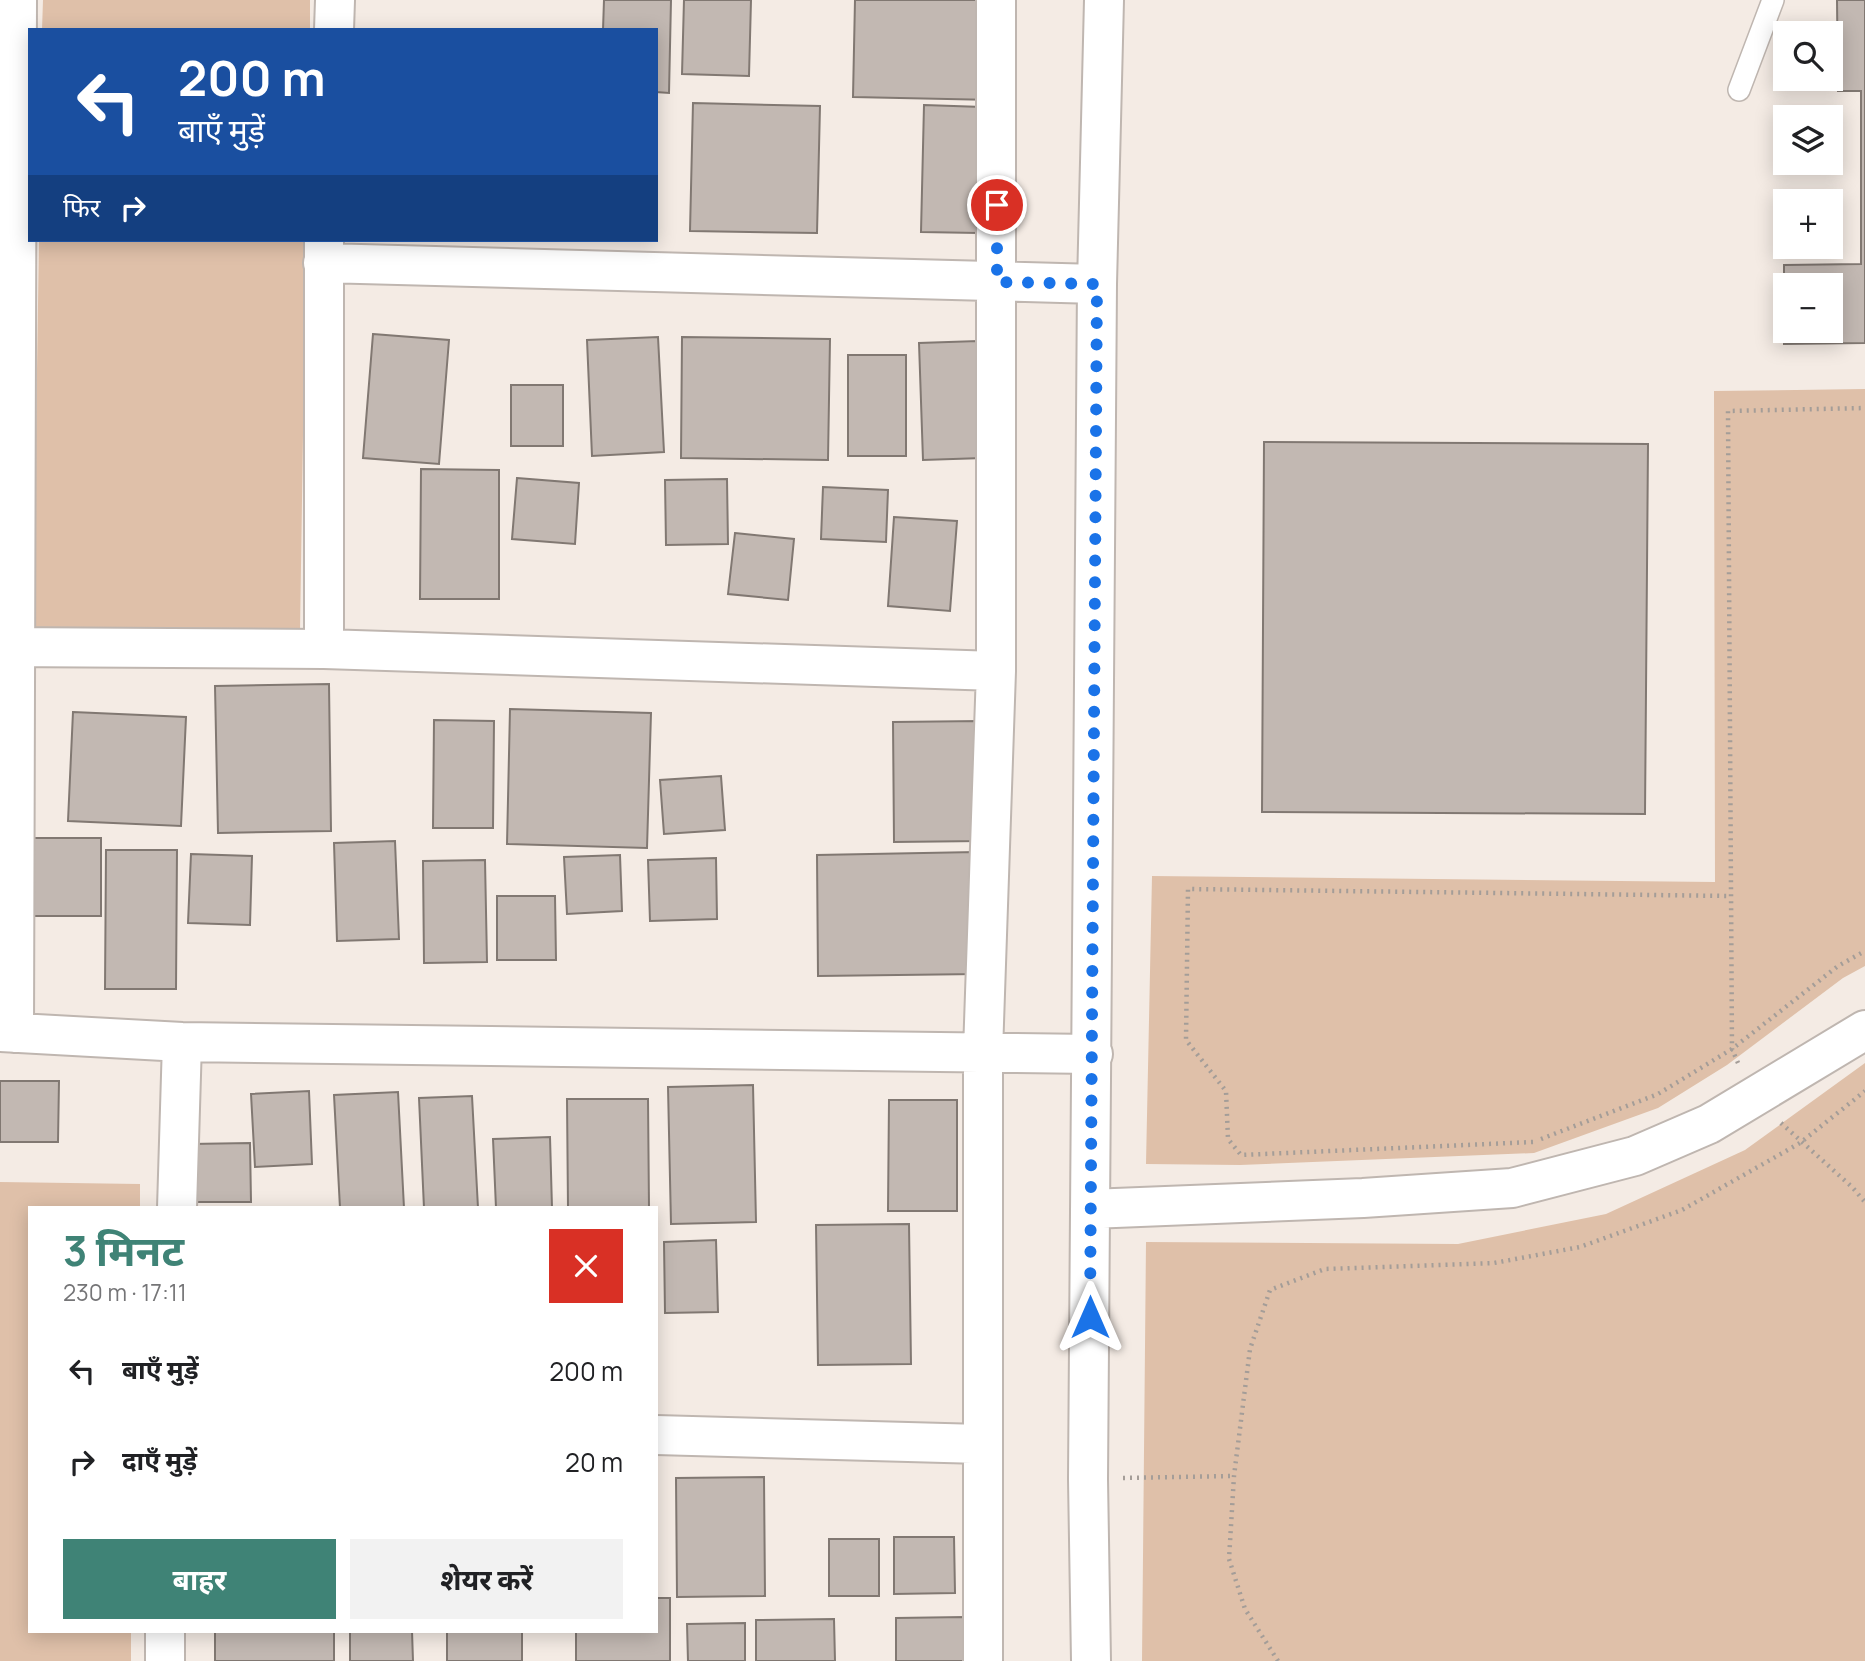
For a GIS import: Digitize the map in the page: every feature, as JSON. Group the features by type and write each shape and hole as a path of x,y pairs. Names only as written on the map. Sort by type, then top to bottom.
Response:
{"street":[{"path":"17,0 7,287 7,1033 182,1042 1093,1054"},
{"path":"334,28 335,0"},
{"path":"983,1661 983,1052 996,671 996,0"},
{"path":"1091,1661 1088,1479 1097,284 1104,0"},
{"path":"324,649 323,251 997,282 1097,284"},
{"path":"7,647 324,649 996,671"},
{"path":"1090,1209 1512,1188 1635,1156 1709,1124 1865,1030"},
{"path":"177,1206 182,1042"},
{"path":"658,1435 981,1444"},
{"path":"165,1633 165,1661"}],"lane":[{"path":"1739,90 1773,0"}],"path":[{"path":"1865,408 1728,411 1732,1049 1755,1097 1800,1143 1852,1187 1865,1202"},
{"path":"1731,896 1188,889 1186,1040 1227,1091 1228,1139 1241,1155 1535,1142 1658,1094 1732,1049 1838,966 1865,951"},
{"path":"1278,1661 1245,1609 1229,1559 1234,1476 1250,1349 1270,1290 1325,1269 1494,1263 1580,1247 1682,1210 1800,1143 1865,1091"},
{"path":"1088,1479 1234,1476"}],"shaded area":[{"path":"43,0 310,0 310,28 42,28"},
{"path":"39,242 306,242 300,631 33,627"},
{"path":"1865,389 1865,966 1843,978 1727,1065 1658,1108 1534,1153 1240,1165 1146,1164 1152,876 1715,882 1714,391"},
{"path":"1865,1063 1865,1661 1142,1661 1146,1242 1458,1244 1606,1214 1745,1150"},
{"path":"0,1182 140,1184 140,1206 28,1206 28,1633 131,1633 131,1661 0,1661"}],"building":[{"path":"604,0 671,0 669,93 658,92 658,28 603,28"},
{"path":"684,0 751,0 749,76 682,74"},
{"path":"855,0 991,0 994,100 853,97"},
{"path":"1837,0 1865,0 1865,343 1784,344 1843,343 1843,273 1784,273 1784,265 1861,264 1861,91 1843,91 1843,21 1837,21"},
{"path":"693,103 820,106 817,233 690,231"},
{"path":"924,105 982,107 978,233 921,232"},
{"path":"373,334 449,340 439,464 363,458"},
{"path":"658,337 664,452 592,456 587,340"},
{"path":"682,337 830,339 828,460 681,458"},
{"path":"978,341 983,458 923,460 919,343"},
{"path":"848,355 906,355 906,456 848,456"},
{"path":"511,385 563,385 563,446 511,446"},
{"path":"1264,442 1648,444 1645,814 1262,812"},
{"path":"421,469 499,470 499,599 420,599"},
{"path":"517,478 579,483 575,544 512,539"},
{"path":"727,479 728,544 666,545 665,480"},
{"path":"823,487 888,490 886,542 821,539"},
{"path":"894,517 957,521 950,611 888,606"},
{"path":"735,533 794,539 788,600 728,594"},
{"path":"329,684 331,831 218,833 215,686"},
{"path":"510,709 651,713 647,848 507,844"},
{"path":"73,712 186,717 181,826 68,821"},
{"path":"434,720 494,721 493,828 433,828"},
{"path":"980,721 981,841 894,842 893,722"},
{"path":"721,776 725,830 664,834 660,780"},
{"path":"25,838 101,838 101,916 24,916"},
{"path":"395,841 399,939 337,941 334,843"},
{"path":"106,850 177,850 176,989 105,989"},
{"path":"976,852 978,974 818,976 817,855"},
{"path":"191,854 252,856 250,925 188,923"},
{"path":"620,855 622,911 567,914 564,857"},
{"path":"716,858 717,919 650,921 648,860"},
{"path":"485,860 487,962 424,963 423,861"},
{"path":"497,896 555,896 556,960 497,960"},
{"path":"0,1081 59,1081 58,1142 0,1142"},
{"path":"753,1085 756,1222 671,1224 668,1087"},
{"path":"309,1091 312,1164 255,1167 251,1094"},
{"path":"398,1092 404,1206 340,1206 334,1095"},
{"path":"472,1096 478,1206 424,1206 419,1098"},
{"path":"567,1099 648,1099 649,1206 568,1206"},
{"path":"889,1100 957,1100 957,1211 888,1211"},
{"path":"550,1137 552,1206 496,1206 493,1139"},
{"path":"250,1143 251,1202 191,1202 190,1144"},
{"path":"909,1224 911,1364 818,1365 816,1225"},
{"path":"716,1240 718,1312 665,1313 664,1242"},
{"path":"764,1477 765,1596 677,1597 676,1478"},
{"path":"894,1537 954,1537 955,1593 894,1594"},
{"path":"829,1539 879,1539 879,1596 829,1596"},
{"path":"658,1598 670,1598 670,1661 576,1661 576,1633 658,1633"},
{"path":"964,1617 964,1661 896,1661 896,1618"},
{"path":"834,1619 835,1661 756,1661 756,1620"},
{"path":"745,1623 745,1661 688,1661 687,1624"},
{"path":"215,1633 334,1633 334,1661 215,1661"},
{"path":"350,1633 412,1633 413,1661 350,1661"},
{"path":"447,1633 522,1633 522,1661 447,1661"}],"route":[{"path":"997,205 997,282 1097,284 1090,1317"}]}
